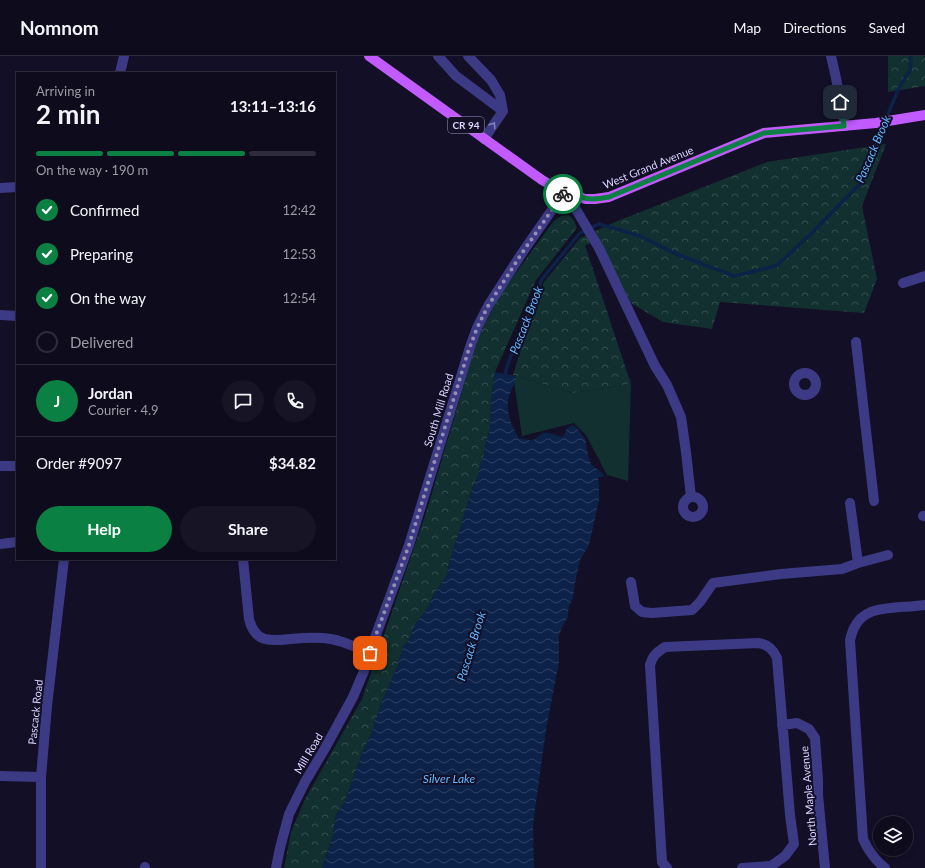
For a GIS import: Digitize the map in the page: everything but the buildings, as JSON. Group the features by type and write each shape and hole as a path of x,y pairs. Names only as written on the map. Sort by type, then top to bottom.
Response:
{"main road":[{"name":"West Grand Avenue","path":"369,56 542,180 585,199 595,200 609,197 764,133 876,123 923,115"}],"street":[{"path":"120,72 124,56"},
{"path":"438,56 456,76 503,111"},
{"path":"468,56 491,80 500,95 503,111 484,139"},
{"path":"831,56 844,126"},
{"path":"0,188 16,187"},
{"path":"565,191 599,248 655,366 667,385 681,417 691,497"},
{"name":"South Mill Road","path":"370,653 409,545 469,349 477,328 488,306 522,253 565,191"},
{"path":"903,283 925,276"},
{"path":"0,315 16,316"},
{"path":"856,342 874,501"},
{"path":"0,466 16,466"},
{"path":"850,503 858,563"},
{"path":"0,544 16,542"},
{"path":"631,582 635,606 642,612 652,613 692,610 700,602 713,583 781,574 842,569 888,555"},
{"name":"Pascack Road","path":"41,868 41,777 47,706 64,560"},
{"path":"243,560 249,619 251,627 256,634 263,639 272,641 313,637 326,638 370,653"},
{"path":"885,868 880,865 872,855 863,838 850,640 854,628 860,619 876,610 925,605"},
{"path":"667,868 662,862 650,666 653,657 665,647 758,643 764,644 770,648 775,653 776,658 794,844 785,856 771,866 742,868"},
{"name":"Mill Road","path":"276,868 289,814 305,782 353,697 370,653"},
{"name":"North Maple Avenue","path":"782,726 797,723 809,729 815,738 818,795 825,868"},
{"path":"0,776 41,777"}],"green space":[{"path":"888,56 925,56 925,86 888,92"},
{"path":"886,144 862,206 877,279 864,313 720,302 712,329 663,322 631,303 600,241 585,245 631,384 573,393 513,375 529,323 544,282 580,238 615,222 767,162"},
{"path":"569,215 577,228 536,280 495,372 491,396 490,428 484,455 449,563 447,575 434,594 428,607 413,628 411,636 403,647 396,670 381,704 374,727 360,759 345,801 336,815 333,835 322,868 284,868 291,832 305,799 362,699 427,510 477,340 499,296 553,222 561,216"},
{"path":"513,375 573,393 631,384 628,481 607,475 586,435 574,423 522,436"}],"water":[{"name":"Silver Lake","path":"495,372 516,376 516,381 508,399 508,411 513,428 519,438 533,440 545,433 551,433 562,437 567,429 573,425 585,439 591,464 605,476 599,477 598,479 599,500 589,545 580,560 573,598 569,606 568,617 559,636 559,662 546,730 533,827 534,868 322,868 333,835 336,815 345,801 360,759 374,727 381,704 396,670 403,647 411,636 413,628 428,607 434,594 447,575 449,563 484,455 490,428 491,396"}],"waterway":[{"name":"Pascack Brook","path":"504,378 509,361 542,279 580,233 599,224 640,236 674,253 734,276 776,266 812,233 859,185 898,90 910,70 911,56"}],"way so far":[{"path":"370,653 409,545 468,352 477,328 488,306 522,253 563,194"}],"route":[{"path":"563,194 565,191 585,199 595,200 609,197 764,133 844,126 840,102"}]}
